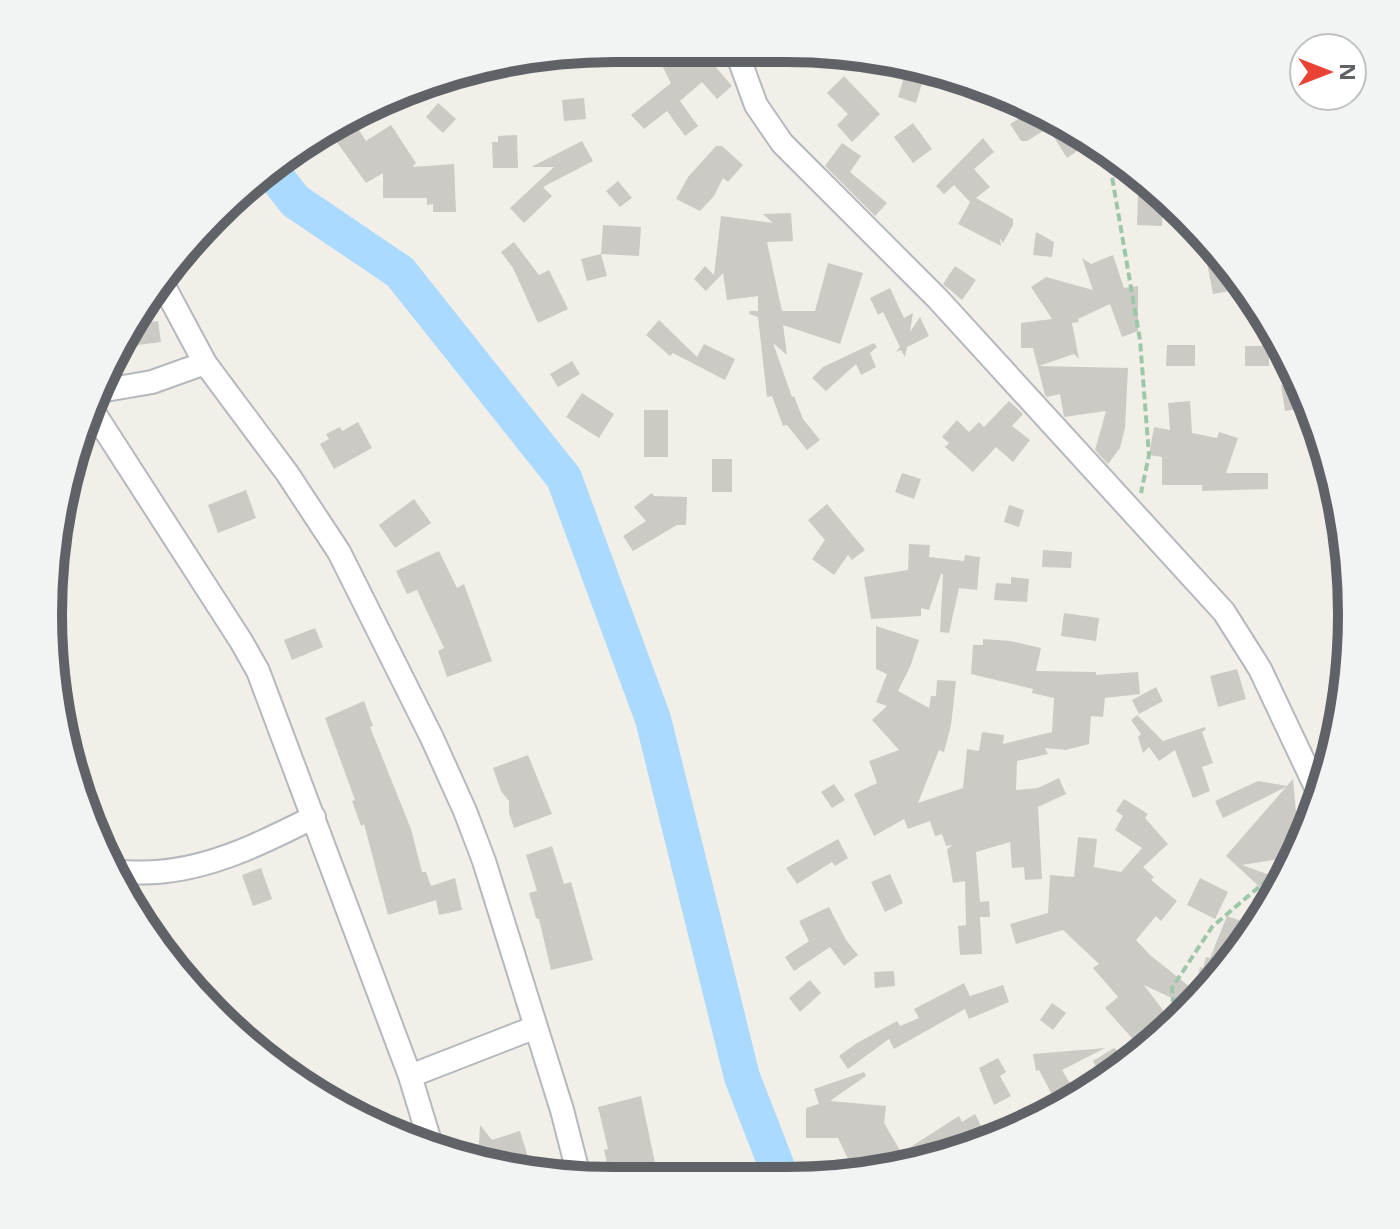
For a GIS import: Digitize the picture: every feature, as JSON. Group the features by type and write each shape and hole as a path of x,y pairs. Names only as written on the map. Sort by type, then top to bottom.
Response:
{"street":[{"path":"740,62 756,105 782,143 937,298 1224,612 1260,669 1312,780"},
{"path":"167,291 205,363 287,473 339,552 432,738 484,861 577,1166"},
{"path":"110,389 152,382 205,363"},
{"path":"98,419 247,651 275,712 410,1076 428,1135"},
{"path":"126,872 157,872 190,867 249,849 314,817"},
{"path":"410,1076 536,1027"}],"path":[{"path":"1111,168 1140,340 1149,455 1136,515"},
{"path":"1176,1005 1172,988 1212,927 1272,875"}],"building":[{"path":"660,62 711,62 732,86 717,99 702,82 680,101 698,126 685,136 667,111 644,129 631,115 671,83"},
{"path":"844,76 880,114 852,142 837,125 848,114 827,93"},
{"path":"905,76 923,80 916,103 898,97"},
{"path":"584,98 586,119 564,121 562,100"},
{"path":"438,103 456,119 443,133 426,117"},
{"path":"1023,116 1048,128 1027,141 1021,141 1010,124"},
{"path":"913,123 932,149 913,163 894,137"},
{"path":"391,125 416,163 412,167 454,164 456,212 433,212 433,204 427,205 427,198 383,198 383,173 366,183 334,138 357,126 366,141"},
{"path":"1049,129 1081,148 1067,158"},
{"path":"517,135 518,168 493,168 492,142 498,142 498,136"},
{"path":"983,138 994,152 974,169 990,187 976,198 1013,219 1003,243 1000,238 1001,246 958,224 970,202 954,185 944,194 936,186"},
{"path":"582,141 593,161 543,187 552,196 524,223 510,208 554,167 531,167"},
{"path":"842,143 861,156 850,172 887,203 875,216 825,166"},
{"path":"716,146 722,146 743,165 728,182 723,178 714,196 700,211 676,199 688,177"},
{"path":"618,181 632,198 620,207 606,191"},
{"path":"1138,196 1147,196 1163,211 1162,226 1137,225"},
{"path":"791,213 793,241 767,242 782,311 815,311 828,263 863,273 840,344 783,325 787,355 773,343 792,397 803,419 820,440 807,450 787,425 783,426 772,396 767,397 758,317 749,314 750,311 758,311 758,296 727,300 723,273 706,291 694,279 705,266 714,275 721,216 773,223 763,214"},
{"path":"603,225 641,227 639,256 601,254"},
{"path":"1036,232 1054,242 1052,257 1033,255"},
{"path":"514,242 539,275 549,270 568,309 538,323 513,268 501,252"},
{"path":"601,254 607,276 587,281 581,259"},
{"path":"1113,255 1124,288 1138,286 1138,331 1122,337 1110,304 1072,323 1079,359 1074,354 1039,366 1128,368 1125,428 1120,448 1108,464 1095,450 1106,411 1064,417 1060,394 1045,395 1033,348 1021,348 1021,323 1052,319 1031,287 1046,277 1093,290 1082,258 1091,264"},
{"path":"1211,262 1230,291 1213,294 1207,263"},
{"path":"955,266 976,280 962,300 943,284"},
{"path":"890,288 904,318 913,313 910,332 920,317 929,336 907,347 905,357 901,350 896,352 900,347 883,312 878,315 870,298"},
{"path":"659,320 697,357 704,344 735,359 725,380 673,353 670,356 646,335"},
{"path":"158,321 161,342 138,345 137,337 146,323"},
{"path":"874,343 877,347 870,353 876,367 861,375 856,364 826,391 812,378 823,367"},
{"path":"1167,345 1195,345 1195,366 1166,366"},
{"path":"1245,346 1268,346 1269,366 1245,366"},
{"path":"572,361 580,374 558,387 550,374"},
{"path":"1287,384 1298,409 1285,411 1281,385"},
{"path":"582,393 614,414 599,438 566,417"},
{"path":"1009,401 1023,414 1012,426 1030,440 1013,462 996,447 973,472 945,447 949,443 942,437 957,420 969,432 979,422 984,427"},
{"path":"1190,401 1192,433 1217,438 1219,432 1238,438 1226,473 1268,473 1268,489 1202,491 1202,485 1162,485 1162,457 1149,455 1154,427 1170,430 1168,403"},
{"path":"644,410 668,410 668,457 644,457"},
{"path":"358,422 372,448 334,469 320,444 329,439 326,434 340,427 342,431"},
{"path":"712,459 732,459 732,492 712,492"},
{"path":"902,473 921,479 914,499 895,492"},
{"path":"246,490 256,518 218,533 208,505"},
{"path":"652,493 654,496 687,497 686,525 677,525 633,551 623,536 646,521 634,507"},
{"path":"414,499 431,523 395,548 379,525"},
{"path":"827,504 865,550 852,560 848,555 834,575 812,559 825,540 808,520"},
{"path":"1009,505 1024,510 1019,527 1004,522"},
{"path":"909,544 930,545 929,557 964,561 965,555 980,557 977,590 959,588 949,633 940,632 943,574 929,610 921,608 921,616 871,619 864,577 908,570"},
{"path":"1043,550 1072,552 1071,568 1042,567"},
{"path":"439,551 457,588 464,584 492,661 447,677 438,651 444,648 417,590 407,594 396,571"},
{"path":"1011,577 1029,579 1027,602 994,600 996,583 1011,584"},
{"path":"1064,613 1099,618 1096,641 1061,636"},
{"path":"876,626 919,640 898,691 929,708 931,696 936,696 937,680 956,681 951,725 944,752 939,750 918,803 963,788 967,749 979,751 982,732 1004,735 1003,744 1052,732 1054,698 1032,693 1033,689 971,674 973,645 983,645 983,639 1041,648 1036,671 1096,672 1096,675 1138,672 1140,694 1105,698 1103,717 1091,716 1089,744 1066,750 1045,748 1048,754 1017,761 1016,790 1038,788 1059,778 1066,794 1038,807 1042,879 1025,880 1024,867 1012,868 1010,842 976,852 980,902 989,901 990,917 980,917 982,954 960,955 958,926 966,925 965,881 953,883 947,849 953,845 946,846 942,834 935,836 930,821 908,829 904,819 874,836 854,794 877,783 869,761 899,750 872,720 887,706 876,702 887,674 876,669"},
{"path":"315,628 323,647 292,660 284,640"},
{"path":"1237,669 1246,699 1218,707 1210,676"},
{"path":"1156,687 1163,701 1139,714 1132,700"},
{"path":"364,701 373,726 370,727 411,829 422,872 426,872 431,886 455,878 462,910 439,915 436,900 388,915 364,824 361,826 352,801 355,800 325,718"},
{"path":"1137,715 1163,741 1205,727 1202,732 1213,763 1202,767 1210,791 1193,798 1175,750 1159,761 1149,747 1143,753 1138,737 1141,734 1131,720"},
{"path":"528,755 552,814 514,828 509,801 501,791 493,768"},
{"path":"1293,779 1297,823 1289,831 1290,839 1281,859 1242,865 1272,876 1264,891 1226,856 1286,787 1223,818 1215,801 1258,781 1287,786"},
{"path":"834,784 845,800 832,808 821,792"},
{"path":"1124,799 1148,814 1145,818 1168,844 1143,867 1154,877 1151,880 1177,901 1161,921 1156,916 1136,940 1192,988 1179,1002 1144,985 1166,1014 1135,1042 1105,1008 1118,997 1093,968 1099,964 1063,930 1016,944 1010,924 1048,913 1050,875 1074,877 1078,837 1097,839 1094,867 1121,872 1142,848 1115,830 1123,816 1116,811"},
{"path":"838,839 848,858 835,866 832,862 797,884 786,868"},
{"path":"552,846 564,884 571,882 593,960 551,970 539,919 536,918 529,893 537,891 526,855"},
{"path":"261,868 272,899 253,906 242,875"},
{"path":"890,874 903,903 885,912 871,882"},
{"path":"1200,878 1228,892 1215,919 1187,905"},
{"path":"829,907 846,940 858,955 844,966 830,947 794,971 785,957 809,941 799,921"},
{"path":"1227,916 1244,922 1197,984 1200,967 1203,968 1206,957 1210,958"},
{"path":"894,971 895,986 875,988 874,972"},
{"path":"810,980 821,993 800,1012 789,998"},
{"path":"964,983 970,996 1003,985 1009,1002 969,1019 965,1009 894,1049 889,1039 848,1069 839,1056 897,1021 900,1026 919,1018 914,1009"},
{"path":"1052,1003 1066,1013 1053,1030 1040,1020"},
{"path":"1105,1048 1062,1070 1072,1087 1053,1098 1039,1070 1036,1071 1033,1054"},
{"path":"1114,1048 1121,1053 1098,1070 1093,1061"},
{"path":"998,1058 1006,1072 1000,1076 1011,1096 994,1105 979,1068"},
{"path":"864,1072 866,1076 830,1101 886,1106 884,1123 901,1152 850,1163 838,1138 806,1138 806,1108 819,1104 814,1089"},
{"path":"641,1096 656,1167 608,1167 604,1150 608,1149 598,1107"},
{"path":"975,1114 983,1130 898,1155 959,1116 962,1122"},
{"path":"480,1125 492,1140 520,1131 528,1157 522,1159 470,1147 479,1144"}],"waterway":[{"path":"276,177 295,201 400,272 564,478 653,719 742,1077 777,1167"}]}
